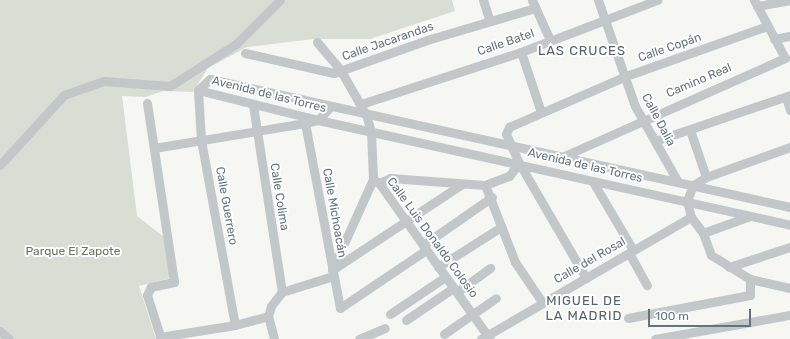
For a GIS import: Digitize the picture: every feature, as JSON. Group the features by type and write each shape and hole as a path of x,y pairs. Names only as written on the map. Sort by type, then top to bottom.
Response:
{"street":[{"path":"0,165 64,95 104,81 170,86 236,44 280,0"},
{"path":"483,0 490,21"},
{"name":"Calle Dalia","path":"598,0 642,119 678,182"},
{"name":"Calle Batel","path":"361,104 521,52 654,0"},
{"path":"755,3 790,0"},
{"name":"Camino Real","path":"564,156 642,119 787,58 774,39 755,3"},
{"path":"533,4 550,40"},
{"name":"Calle Jacarandas","path":"245,53 334,73 490,21 533,4"},
{"name":"Calle Copán","path":"509,143 506,134 509,127 541,112 626,76 767,26"},
{"path":"774,39 790,36"},
{"name":"Calle Luis Donaldo Colosio","path":"317,42 340,71 361,104 366,115 371,131 376,181 406,220 473,315 486,338"},
{"path":"521,52 541,112"},
{"name":"Avenida de las Torres","path":"198,90 210,79 366,115 509,143 678,182 788,205"},
{"name":"Avenida de las Torres","path":"198,90 253,105 318,120 790,225"},
{"name":"Calle Guerrero","path":"198,90 201,140 235,325"},
{"path":"656,142 788,96 790,110"},
{"path":"147,104 174,282 151,287 147,295 161,338 235,325 268,316"},
{"name":"Calle Colima","path":"253,105 282,292"},
{"path":"154,148 306,123 318,120 330,107"},
{"name":"Calle Michoacán","path":"306,123 340,308 424,247"},
{"path":"690,130 706,177"},
{"path":"509,143 519,164 586,278"},
{"path":"790,147 706,177 693,185 687,201 691,218 703,233 711,255 750,279 790,288"},
{"path":"333,273 376,181 390,178 485,185 509,176 519,164"},
{"path":"593,182 631,251 647,285"},
{"path":"274,339 268,316 271,306 282,292 333,273 406,220 462,184"},
{"path":"485,185 492,197 501,227 515,262 542,302"},
{"path":"424,247 492,197"},
{"path":"703,233 750,216"},
{"name":"Calle del Rosal","path":"486,338 542,302 691,218"},
{"path":"438,267 501,227"},
{"path":"730,267 790,247"},
{"path":"406,320 490,268"},
{"path":"390,314 445,277"},
{"path":"628,318 750,295 750,279"},
{"path":"444,334 496,298"},
{"path":"655,339 790,315"},
{"path":"359,339 385,328"},
{"path":"0,331 9,339"}],"green space":[{"name":"Parque El Zapote","path":"0,0 452,0 455,11 370,39 313,39 247,47 208,68 193,92 163,91 146,97 122,96 137,216 164,237 171,278 139,286 156,339 0,339"}],"district":[{"name":"LAS CRUCES","path":"582,51"},
{"name":"MIGUEL DE LA MADRID","path":"584,310"}]}
